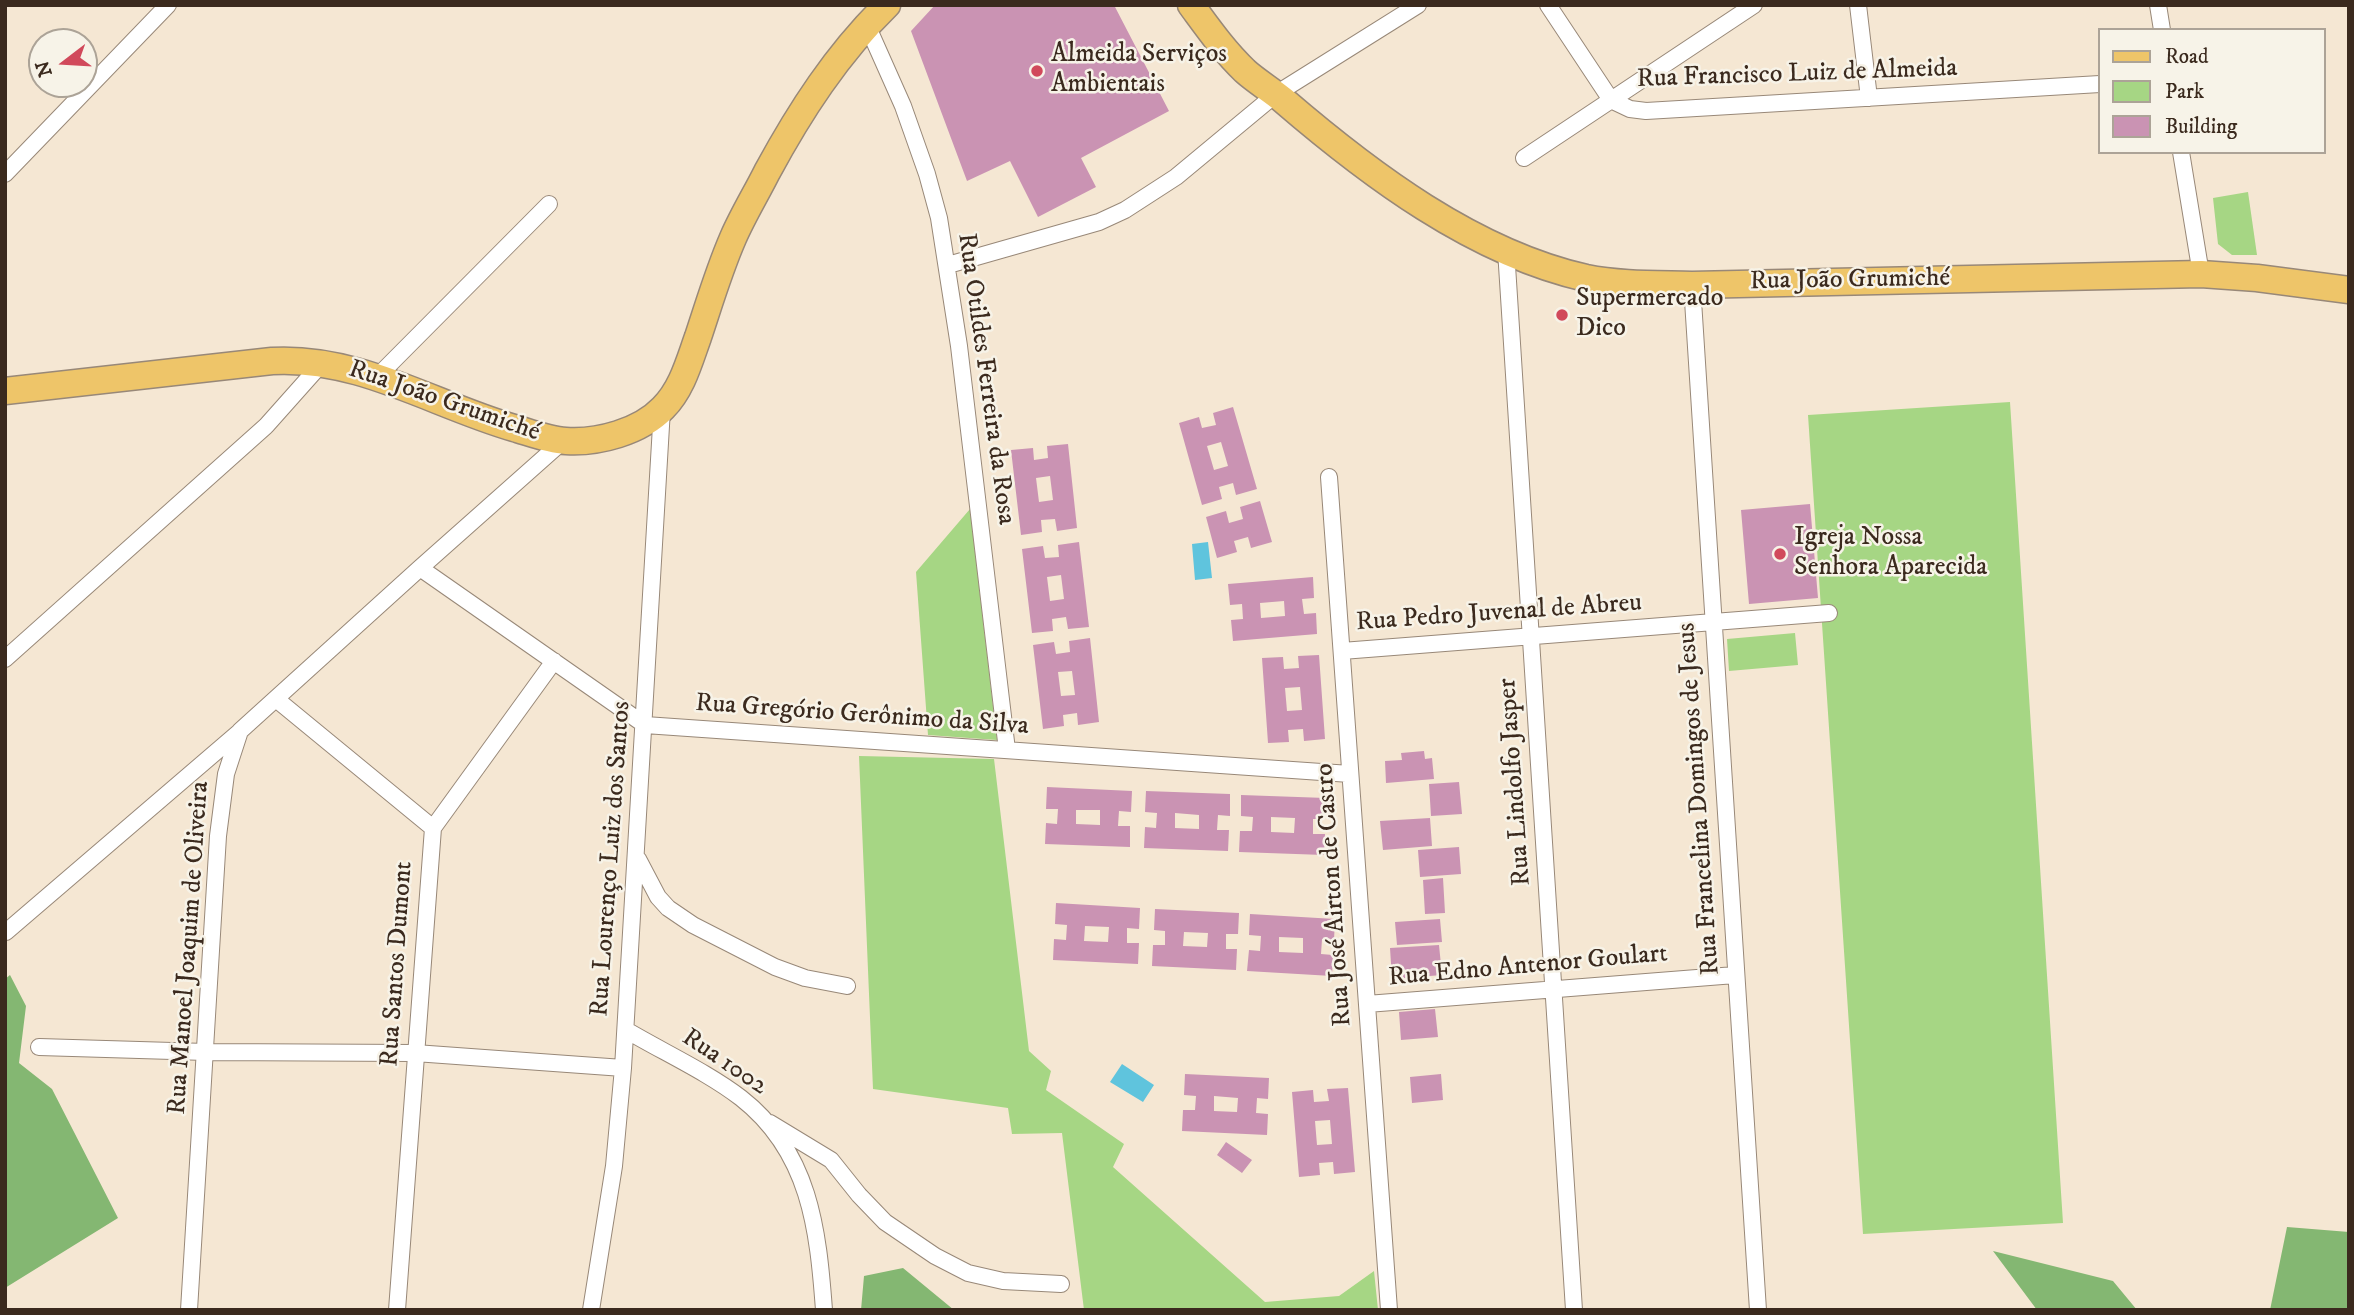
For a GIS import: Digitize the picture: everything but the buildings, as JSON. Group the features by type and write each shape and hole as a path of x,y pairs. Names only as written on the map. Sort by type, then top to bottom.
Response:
{"main road":[{"name":"Rua João Grumiché","path":"5,391 272,361 323,362 377,377 489,421 563,441 582,441 624,432 644,423 674,395 684,375 726,255 742,219 832,66 887,5"},
{"name":"Rua João Grumiché","path":"1191,5 1215,39 1245,72 1276,94 1332,142 1439,216 1476,239 1528,260 1585,277 1692,285 2201,274 2349,290"}],"street":[{"path":"5,174 168,5"},
{"path":"947,265 1099,222 1125,210 1176,177 1276,94 1418,5"},
{"name":"Rua Francisco Luiz de Almeida","path":"1548,5 1611,100 1630,109 1646,111 2098,84"},
{"path":"1524,158 1754,5"},
{"path":"1858,5 1869,98"},
{"path":"2158,5 2162,28"},
{"name":"Rua Otildes Ferreira da Rosa","path":"867,25 903,106 927,174 947,265 1007,750"},
{"path":"2181,154 2201,274"},
{"path":"377,377 549,204"},
{"name":"Rua Lindolfo Jasper","path":"1506,250 1574,1310"},
{"name":"Rua Francelina Domingos de Jesus","path":"1692,285 1758,1310"},
{"path":"5,659 266,426 323,362"},
{"name":"Rua Lourenço Luiz dos Santos","path":"590,1310 614,1166 623,1068 662,409"},
{"path":"6,932 240,731 563,441"},
{"name":"Rua José Airton de Castro","path":"1329,477 1389,1310"},
{"path":"420,568 645,725"},
{"name":"Rua Pedro Juvenal de Abreu","path":"1342,651 1829,613"},
{"name":"Rua Santos Dumont","path":"397,1310 433,828 554,661"},
{"path":"276,699 433,828"},
{"name":"Rua Gregório Gerônimo da Silva","path":"645,725 1350,774"},
{"name":"Rua Manoel Joaquim de Oliveira","path":"189,1310 218,836 226,774 240,731"},
{"path":"636,857 658,897 668,908 693,925 775,967 804,978 848,986"},
{"name":"Rua Edno Antenor Goulart","path":"1367,1004 1735,975"},
{"name":"Rua 1002","path":"626,1030 726,1088 765,1120 790,1156 812,1210 819,1250 824,1310"},
{"path":"39,1046 206,1052 415,1053 623,1068"},
{"path":"765,1120 831,1160 885,1222 934,1256 968,1273 1003,1281 1061,1284"}],"green space":[{"path":"2248,192 2257,255 2232,255 2218,244 2213,198"},
{"path":"2010,402 2063,1223 1863,1234 1808,415"},
{"path":"970,509 997,740 928,735 916,572"},
{"path":"1795,633 1798,665 1729,671 1727,639"},
{"path":"859,756 994,759 1029,1051 1051,1071 1046,1090 1124,1144 1113,1167 1265,1302 1339,1296 1374,1271 1378,1310 1084,1310 1062,1133 1012,1134 1008,1108 873,1089"},
{"path":"10,975 26,1006 19,1063 52,1089 118,1218 5,1288 5,979"},
{"path":"2287,1227 2349,1232 2349,1310 2270,1310"},
{"path":"1993,1251 2113,1281 2137,1310 2037,1310"},
{"path":"903,1268 954,1310 861,1310 864,1276"}],"water":[{"path":"1208,542 1212,578 1195,580 1192,544"},
{"path":"1122,1064 1154,1085 1143,1102 1110,1082"}],"place":[{"name":"Almeida Serviços Ambientais","path":"1037,71"},
{"name":"Supermercado Dico","path":"1562,315"},
{"name":"Igreja Nossa Senhora Aparecida","path":"1780,554"}]}
